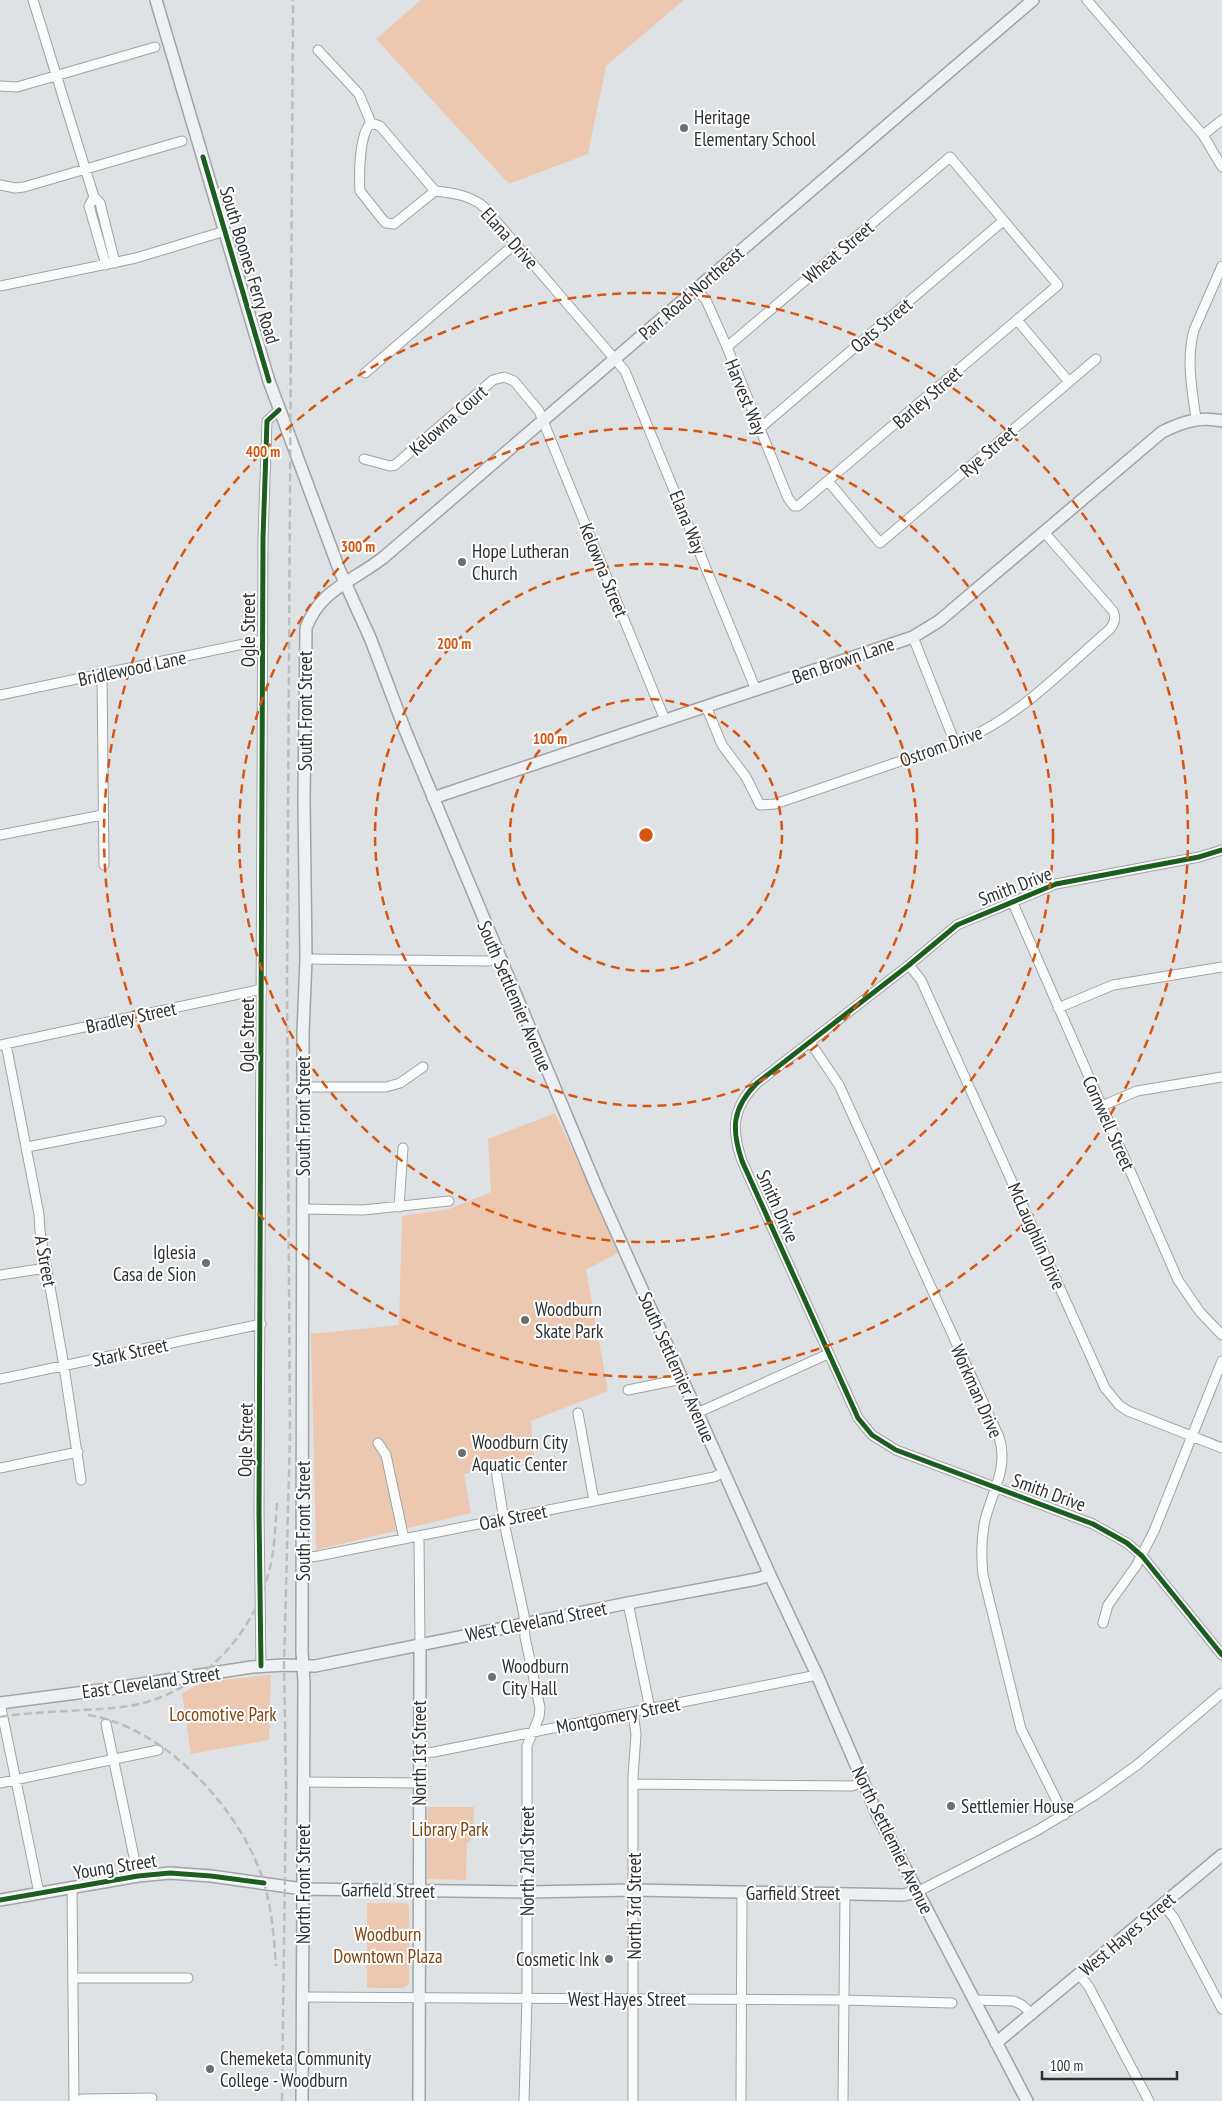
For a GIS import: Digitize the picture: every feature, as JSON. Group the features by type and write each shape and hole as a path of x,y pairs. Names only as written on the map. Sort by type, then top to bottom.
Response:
{"main road":[{"name":"South Boones Ferry Road","path":"156,0 279,410"},
{"name":"Parr Road Northeast","path":"346,582 384,557 1033,0"},
{"name":"South Settlemier Avenue","path":"279,410 346,582 372,640 386,683 499,957 594,1182 770,1575"},
{"path":"1196,419 1222,420"},
{"name":"Ben Brown Lane","path":"433,798 913,637 939,621 1162,432 1196,419"},
{"name":"South Front Street","path":"303,1666 302,1209 306,959 304,801 305,638 310,618 319,603 325,596 346,582"},
{"name":"West Cleveland Street","path":"303,1666 315,1666 770,1575"},
{"name":"North Settlemier Avenue","path":"770,1575 893,1846 1026,2101"},
{"name":"North 1st Street","path":"419,2101 420,1645"},
{"name":"East Cleveland Street","path":"0,1703 261,1666 303,1666"},
{"name":"North Front Street","path":"302,2101 303,1666"},
{"name":"West Hayes Street","path":"996,2043 1222,1855"},
{"name":"Young Street","path":"0,1900 138,1876 170,1873 192,1874 303,1889"},
{"name":"Garfield Street","path":"303,1889 527,1892 635,1890 903,1895 917,1892"}],"street":[{"path":"33,0 85,169 97,200 111,264"},
{"path":"1087,0 1203,135 1222,167"},
{"path":"0,86 17,87 155,47"},
{"path":"318,50 359,94 371,123 380,126 435,191 394,224 386,223 360,191 362,143 365,130 371,123"},
{"path":"1203,135 1222,120"},
{"path":"0,185 15,188 24,187 182,141"},
{"name":"Wheat Street","path":"727,346 950,157 1004,221"},
{"name":"Elana Drive","path":"435,191 463,195 479,202 615,358"},
{"path":"97,200 89,206 111,264"},
{"name":"Barley Street","path":"794,506 802,504 1058,285 1004,221"},
{"name":"Oats Street","path":"759,429 1004,221"},
{"path":"0,286 111,264 225,231"},
{"path":"365,373 516,243"},
{"path":"1196,419 1189,370 1191,341 1222,266"},
{"name":"Harvest Way","path":"696,288 706,300 727,346 759,429 788,498 794,506"},
{"path":"1017,320 1069,382"},
{"name":"Elana Way","path":"615,358 631,383 756,690"},
{"name":"Rye Street","path":"828,481 880,543 1096,359"},
{"name":"Kelowna Court","path":"364,459 381,464 395,465 493,380 499,378 509,378 514,381 538,409 543,420"},
{"name":"Ogle Street","path":"261,1666 259,1532 264,538 267,421 279,410"},
{"name":"Kelowna Street","path":"543,420 665,720"},
{"name":"Ostrom Drive","path":"706,706 722,746 746,777 760,805 775,804 955,743 988,729 1021,706 1110,629 1116,617 1109,606 1044,532"},
{"path":"913,637 955,743"},
{"name":"Bridlewood Lane","path":"0,694 263,640"},
{"path":"102,674 104,865"},
{"path":"0,835 102,815"},
{"name":"Smith Drive","path":"1222,850 1199,858 1056,884 957,925 750,1090 740,1106 734,1125 734,1133 742,1161 858,1418 872,1435 896,1450 1092,1524 1127,1543 1142,1556 1222,1655"},
{"name":"Cornwell Street","path":"1012,901 1178,1280 1200,1312 1222,1335"},
{"path":"306,959 489,961 499,957"},
{"name":"McLaughlin Drive","path":"909,965 921,980 1105,1388 1119,1405 1128,1411 1222,1448"},
{"path":"1058,1008 1112,986 1222,967"},
{"name":"Bradley Street","path":"3,1045 262,989"},
{"name":"Workman Drive","path":"810,1042 826,1063 844,1095 999,1437 1003,1457 1002,1470 983,1530 981,1553 983,1575 1021,1729 1064,1814"},
{"name":"A Street","path":"3,1045 39,1214 40,1231 64,1366 81,1480"},
{"path":"303,1087 386,1088 400,1083 423,1067"},
{"path":"1102,1106 1137,1091 1222,1077"},
{"path":"26,1147 161,1120"},
{"path":"399,1207 403,1148"},
{"path":"302,1209 363,1210 449,1201"},
{"path":"0,1275 46,1268"},
{"name":"Stark Street","path":"0,1379 260,1324"},
{"path":"697,1413 828,1354"},
{"path":"1103,1623 1108,1605 1142,1556 1154,1532 1222,1361"},
{"path":"628,1390 682,1378"},
{"path":"578,1413 594,1501"},
{"path":"378,1443 386,1455 404,1539"},
{"path":"0,1468 78,1452"},
{"name":"North 2nd Street","path":"496,1470 540,1708 539,1717 527,1746 527,1998 524,2101"},
{"name":"Oak Street","path":"302,1558 714,1477 724,1472"},
{"path":"420,1536 420,1645"},
{"path":"628,1603 650,1709"},
{"name":"Montgomery Street","path":"419,1753 434,1752 817,1676"},
{"name":"Garfield Street","path":"917,1892 1064,1814 1137,1765 1222,1693"},
{"path":"0,1703 39,1894"},
{"name":"North 3rd Street","path":"633,1712 636,1734 634,1784 633,2101"},
{"path":"106,1724 112,1760 138,1876"},
{"path":"0,1783 158,1750"},
{"path":"304,1782 419,1783"},
{"path":"634,1784 852,1786 863,1782"},
{"path":"72,1888 74,2101"},
{"path":"742,1892 742,2101"},
{"path":"843,2101 845,1893"},
{"path":"1163,1904 1174,1918 1222,2009"},
{"path":"1079,1974 1089,1987 1149,2101"},
{"path":"74,1978 188,1978"},
{"name":"West Hayes Street","path":"302,1997 742,1999 952,2003"},
{"path":"974,2000 1014,2001 1032,2014"},
{"path":"79,2101 82,2098 152,2098"}],"green space":[{"path":"421,0 684,0 606,66 588,154 509,184 376,39"},
{"path":"555,1113 600,1209 618,1253 586,1270 608,1391 531,1421 534,1457 464,1474 471,1513 316,1550 311,1334 399,1325 402,1216 449,1209 491,1192 488,1139"},
{"name":"Locomotive Park","path":"271,1675 269,1740 191,1754 182,1693 204,1682"},
{"name":"Library Park","path":"428,1807 474,1807 473,1837 467,1844 466,1880 427,1879"},
{"name":"Woodburn Downtown Plaza","path":"367,1903 406,1903 409,1906 409,1984 403,1988 367,1988"}],"railway":[{"path":"282,2101 286,1787 284,1665 290,1435 287,987 293,0"},
{"path":"0,1717 129,1706 154,1700 177,1690 198,1677 234,1642 249,1621 260,1599 272,1557 277,1503"},
{"path":"88,1715 117,1723 145,1736 172,1754 197,1776 219,1801 238,1828 253,1855 264,1883 271,1914 276,1966"}],"cycle path":[{"path":"203,157 269,381"},
{"path":"261,1666 259,1513 263,538 267,421 279,410"},
{"path":"1222,850 1199,857 1056,884 957,925 909,965 757,1083 738,1110 735,1129 742,1161 858,1418 872,1435 896,1450 1093,1524 1127,1543 1142,1556 1222,1655"},
{"path":"0,1900 138,1876 170,1873 264,1883"}],"place":[{"name":"Heritage Elementary School","path":"684,128"},
{"name":"Hope Lutheran Church","path":"462,562"},
{"name":"Iglesia Casa de Sion","path":"206,1263"},
{"name":"Woodburn Skate Park","path":"525,1320"},
{"name":"Woodburn City Aquatic Center","path":"462,1453"},
{"name":"Woodburn City Hall","path":"492,1677"},
{"name":"Settlemier House","path":"951,1806"},
{"name":"Cosmetic Ink","path":"609,1959"},
{"name":"Chemeketa Community College - Woodburn","path":"210,2069"}]}
